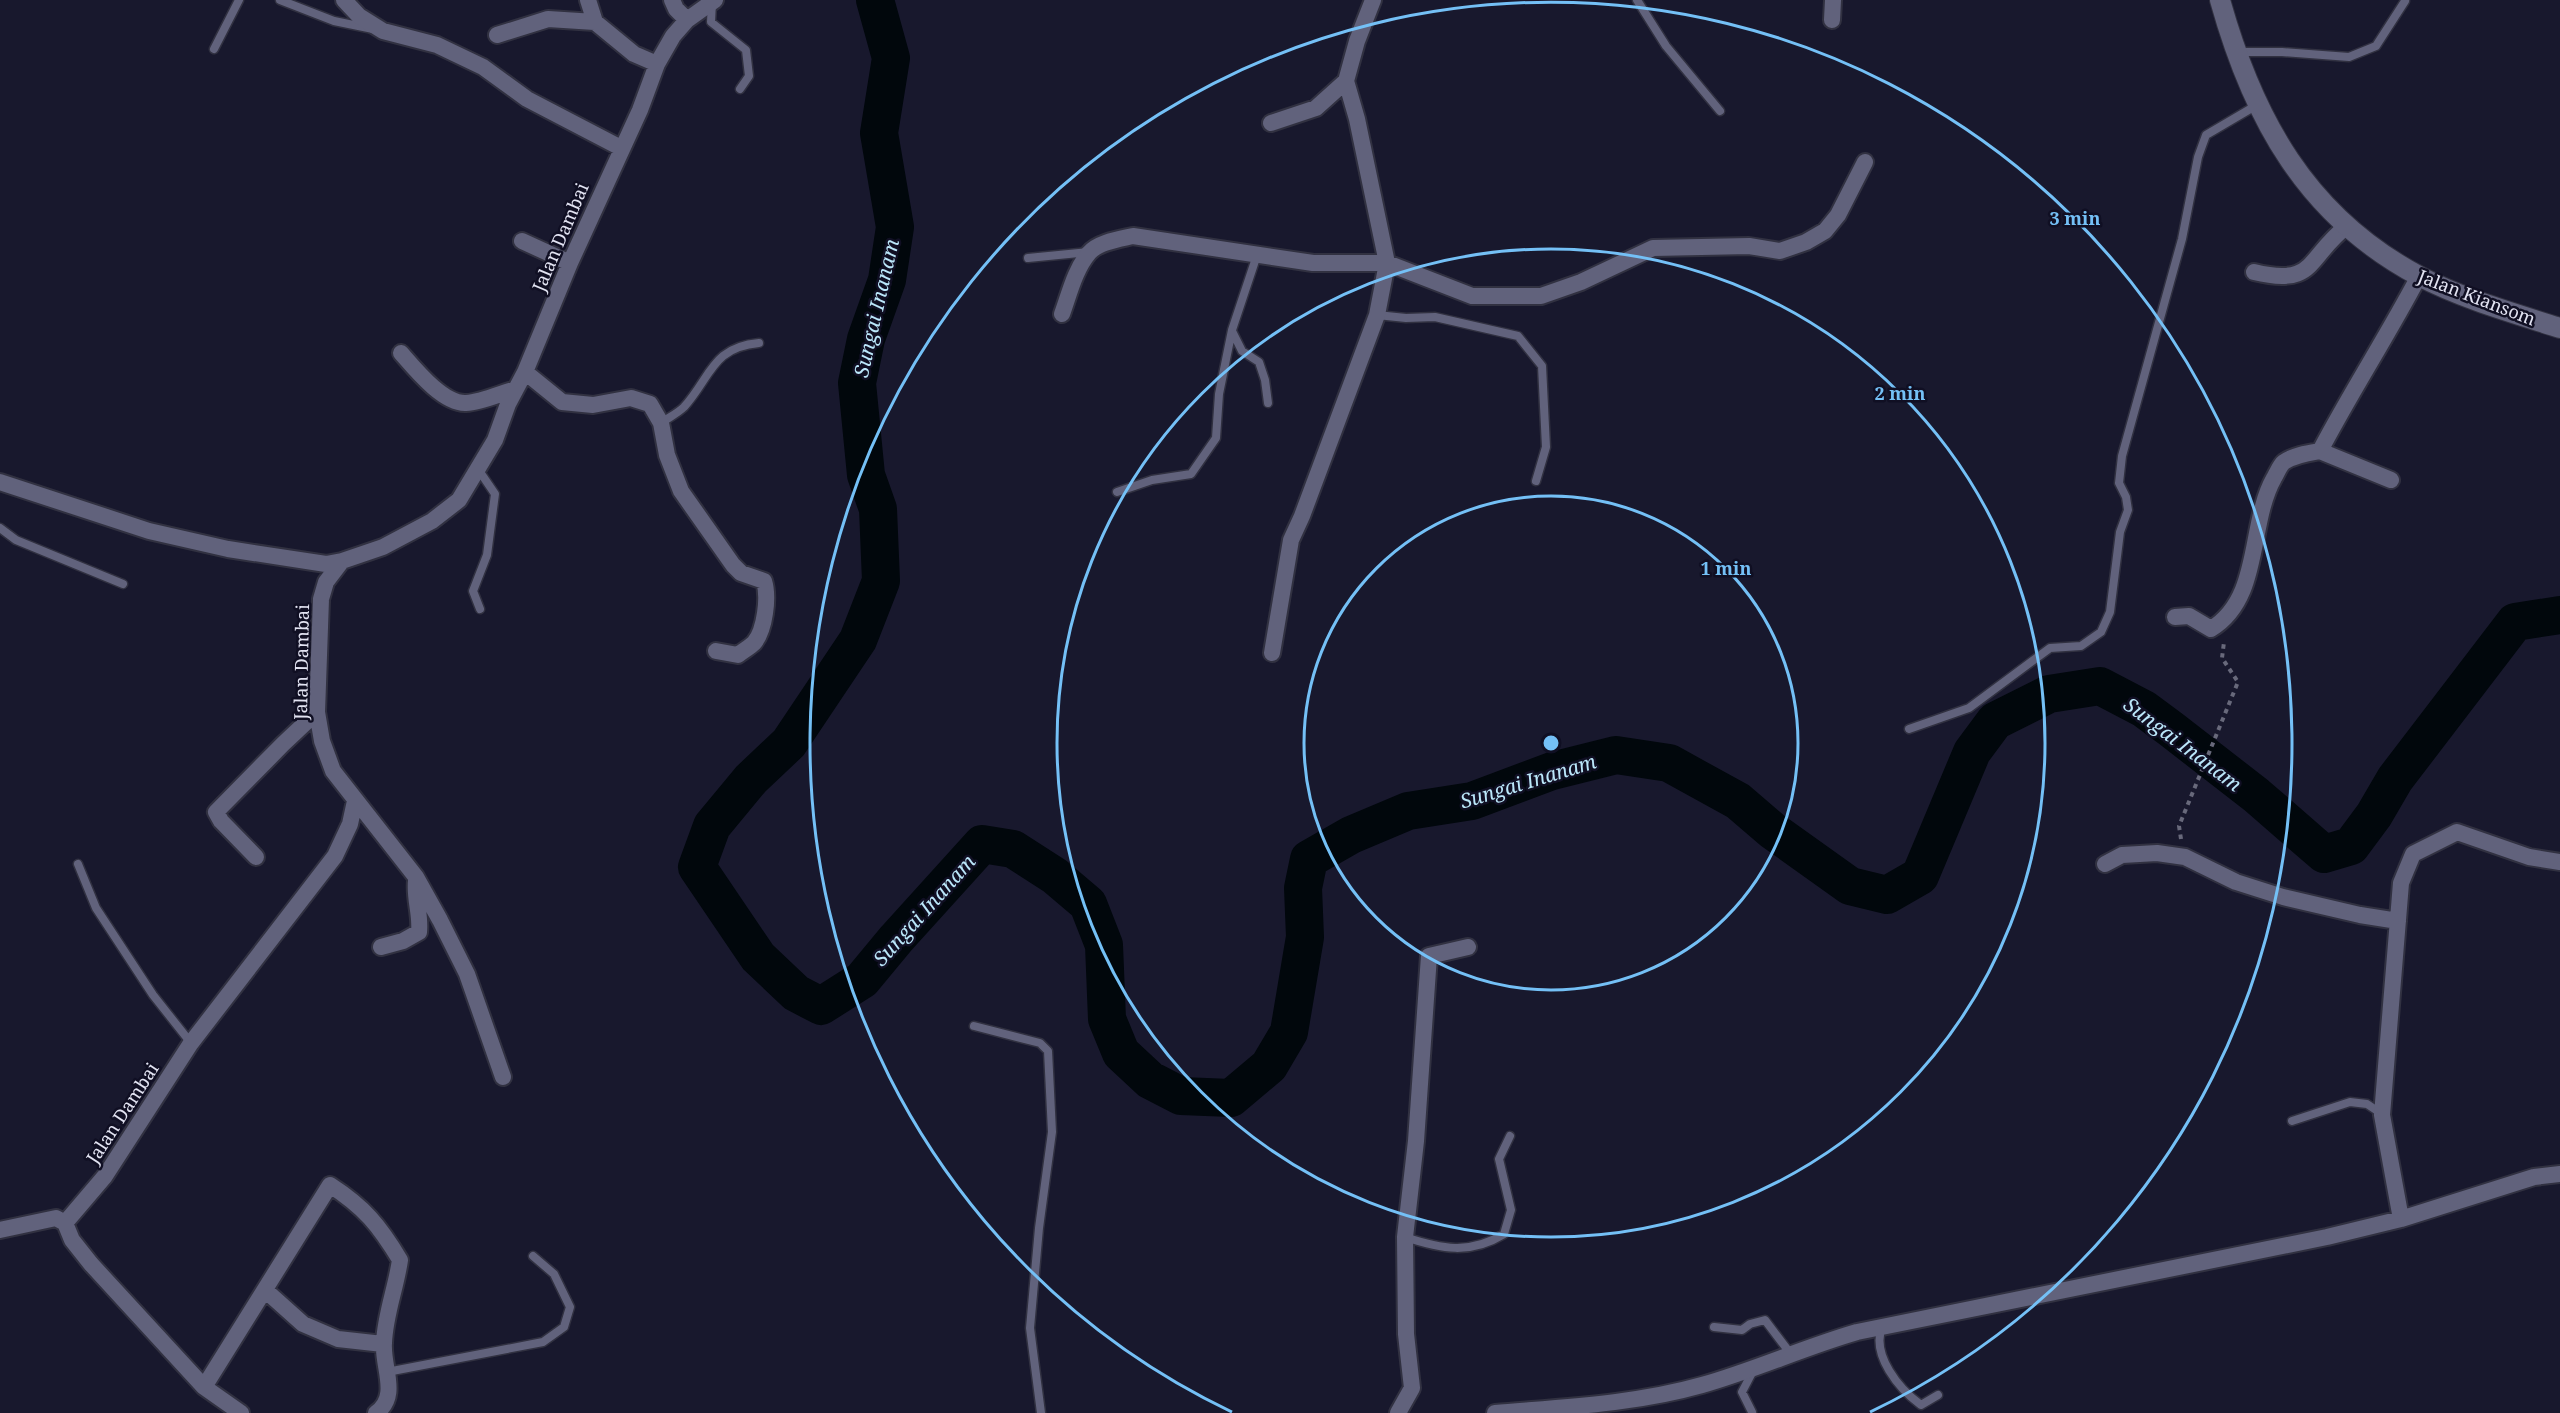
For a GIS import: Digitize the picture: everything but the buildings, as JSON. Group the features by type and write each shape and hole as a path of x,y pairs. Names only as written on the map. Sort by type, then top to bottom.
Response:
{"street":[{"path":"344,0 359,16 383,31 437,45 483,67 527,99 621,148"},
{"path":"588,0 595,22 634,54 657,64"},
{"path":"672,0 676,9 687,20"},
{"path":"1272,653 1291,540 1377,315 1387,263 1357,118 1347,81 1357,41 1373,0"},
{"path":"1832,20 1833,0"},
{"name":"Jalan Kiansom","path":"2220,0 2235,52 2257,105 2275,140 2301,177 2347,226 2419,276 2476,300 2560,328"},
{"name":"Jalan Dambai","path":"65,1223 105,1176 191,1043 335,856 350,824 355,801 333,771 322,741 317,712 321,599 326,582 342,561 383,547 432,520 459,500 495,440 507,404 525,372 570,263 640,110 657,64 673,36 687,20 713,1"},
{"path":"496,35 548,19 595,22"},
{"path":"1271,123 1316,108 1347,81"},
{"path":"1062,314 1077,275 1090,252 1114,240 1133,236 1313,263 1387,263 1472,296 1541,296 1581,282 1653,248 1749,246 1780,251 1806,242 1825,231 1849,197 1865,162"},
{"path":"2254,272 2283,277 2304,272 2329,240 2347,226"},
{"path":"522,241 570,263"},
{"path":"2320,451 2419,276"},
{"path":"401,353 423,378 444,395 465,404 516,388"},
{"path":"525,372 562,402 593,405 631,398 650,404 661,423 667,455 681,491 733,565 741,573 764,581 766,589 762,625 754,642 738,655 716,651"},
{"path":"2175,617 2189,616 2211,629 2224,621 2246,583 2268,489 2283,463 2301,455 2320,451 2391,480"},
{"path":"0,482 149,531 228,549 326,564 342,561"},
{"path":"256,857 216,813 317,712"},
{"path":"355,801 394,846 416,877 467,974 503,1077"},
{"path":"2401,1219 2382,1115 2401,883 2413,854 2457,832 2529,857 2560,862"},
{"path":"2105,864 2122,855 2157,854 2185,857 2236,882 2283,897 2397,921"},
{"path":"381,947 403,941 418,932 420,916 415,894 416,877"},
{"path":"1398,1413 1412,1388 1406,1334 1405,1237 1416,1141 1429,956 1468,947"},
{"path":"1495,1413 1584,1409 1641,1399 1703,1385 1790,1353 1882,1326 2327,1238 2401,1219 2534,1178 2560,1174"},
{"path":"204,1387 330,1185 356,1202 383,1231 400,1260 383,1344 390,1393 383,1408 376,1413"},
{"path":"0,1230 56,1218 65,1223 72,1240 91,1264 204,1387 241,1413"},
{"path":"265,1290 303,1324 338,1339 383,1344"}],"lane":[{"path":"214,49 239,0"},
{"path":"280,0 357,28 383,31"},
{"path":"1637,0 1666,46 1720,111"},
{"path":"713,1 711,22 746,50 749,76 740,90"},
{"path":"2235,52 2282,52 2349,57 2376,46 2405,1"},
{"path":"1909,729 1969,708 2050,648 2081,646 2101,632 2110,612 2120,532 2128,510 2127,497 2119,483 2122,456 2182,240 2198,157 2206,135 2257,105"},
{"path":"1028,258 1090,252"},
{"path":"1117,492 1152,480 1191,474 1216,438 1219,393 1232,330 1257,255"},
{"path":"1377,315 1406,318 1435,317 1518,336 1542,366 1546,447 1536,481"},
{"path":"1232,330 1242,351 1259,362 1265,380 1268,403"},
{"path":"661,423 682,409 698,389 711,367 741,345 759,344"},
{"path":"478,469 495,494 487,555 473,591 480,609"},
{"path":"0,528 16,540 123,584"},
{"path":"78,864 96,908 153,994 191,1043"},
{"path":"974,1026 1040,1042 1048,1051 1052,1132 1039,1228 1030,1328 1041,1413"},
{"path":"2292,1121 2350,1102 2367,1104 2382,1115"},
{"path":"1405,1237 1438,1248 1470,1248 1491,1242 1504,1234 1511,1210 1499,1159 1510,1136"},
{"path":"387,1372 543,1342 564,1327 570,1307 554,1274 533,1256"},
{"path":"1714,1327 1742,1330 1750,1324 1765,1320 1790,1353"},
{"path":"1882,1326 1878,1337 1882,1358 1910,1397 1921,1405 1938,1395"},
{"path":"1752,1412 1742,1392 1755,1366"}],"path":[{"path":"2179,826 2238,682 2222,658 2224,621"}],"waterway":[{"name":"Sungai Inanam","path":"875,0 891,58 879,133 895,227 887,280 866,339 857,383 866,475 878,509 881,581 858,640 789,743 751,779 712,826 697,867 758,957 796,993 821,1006 862,980 982,844 1013,849 1055,876 1088,904 1104,945 1107,1019 1121,1053 1150,1080 1181,1096 1231,1098 1269,1066 1289,1032 1305,937 1303,888 1309,859 1351,835 1408,811 1472,801 1552,771 1616,755 1669,763 1738,801 1773,831 1850,886 1887,895 1920,876 1972,752 1995,721 2049,694 2100,686 2144,709 2171,729 2256,795 2324,854 2351,846 2374,815 2395,779 2515,622 2560,615"}]}
